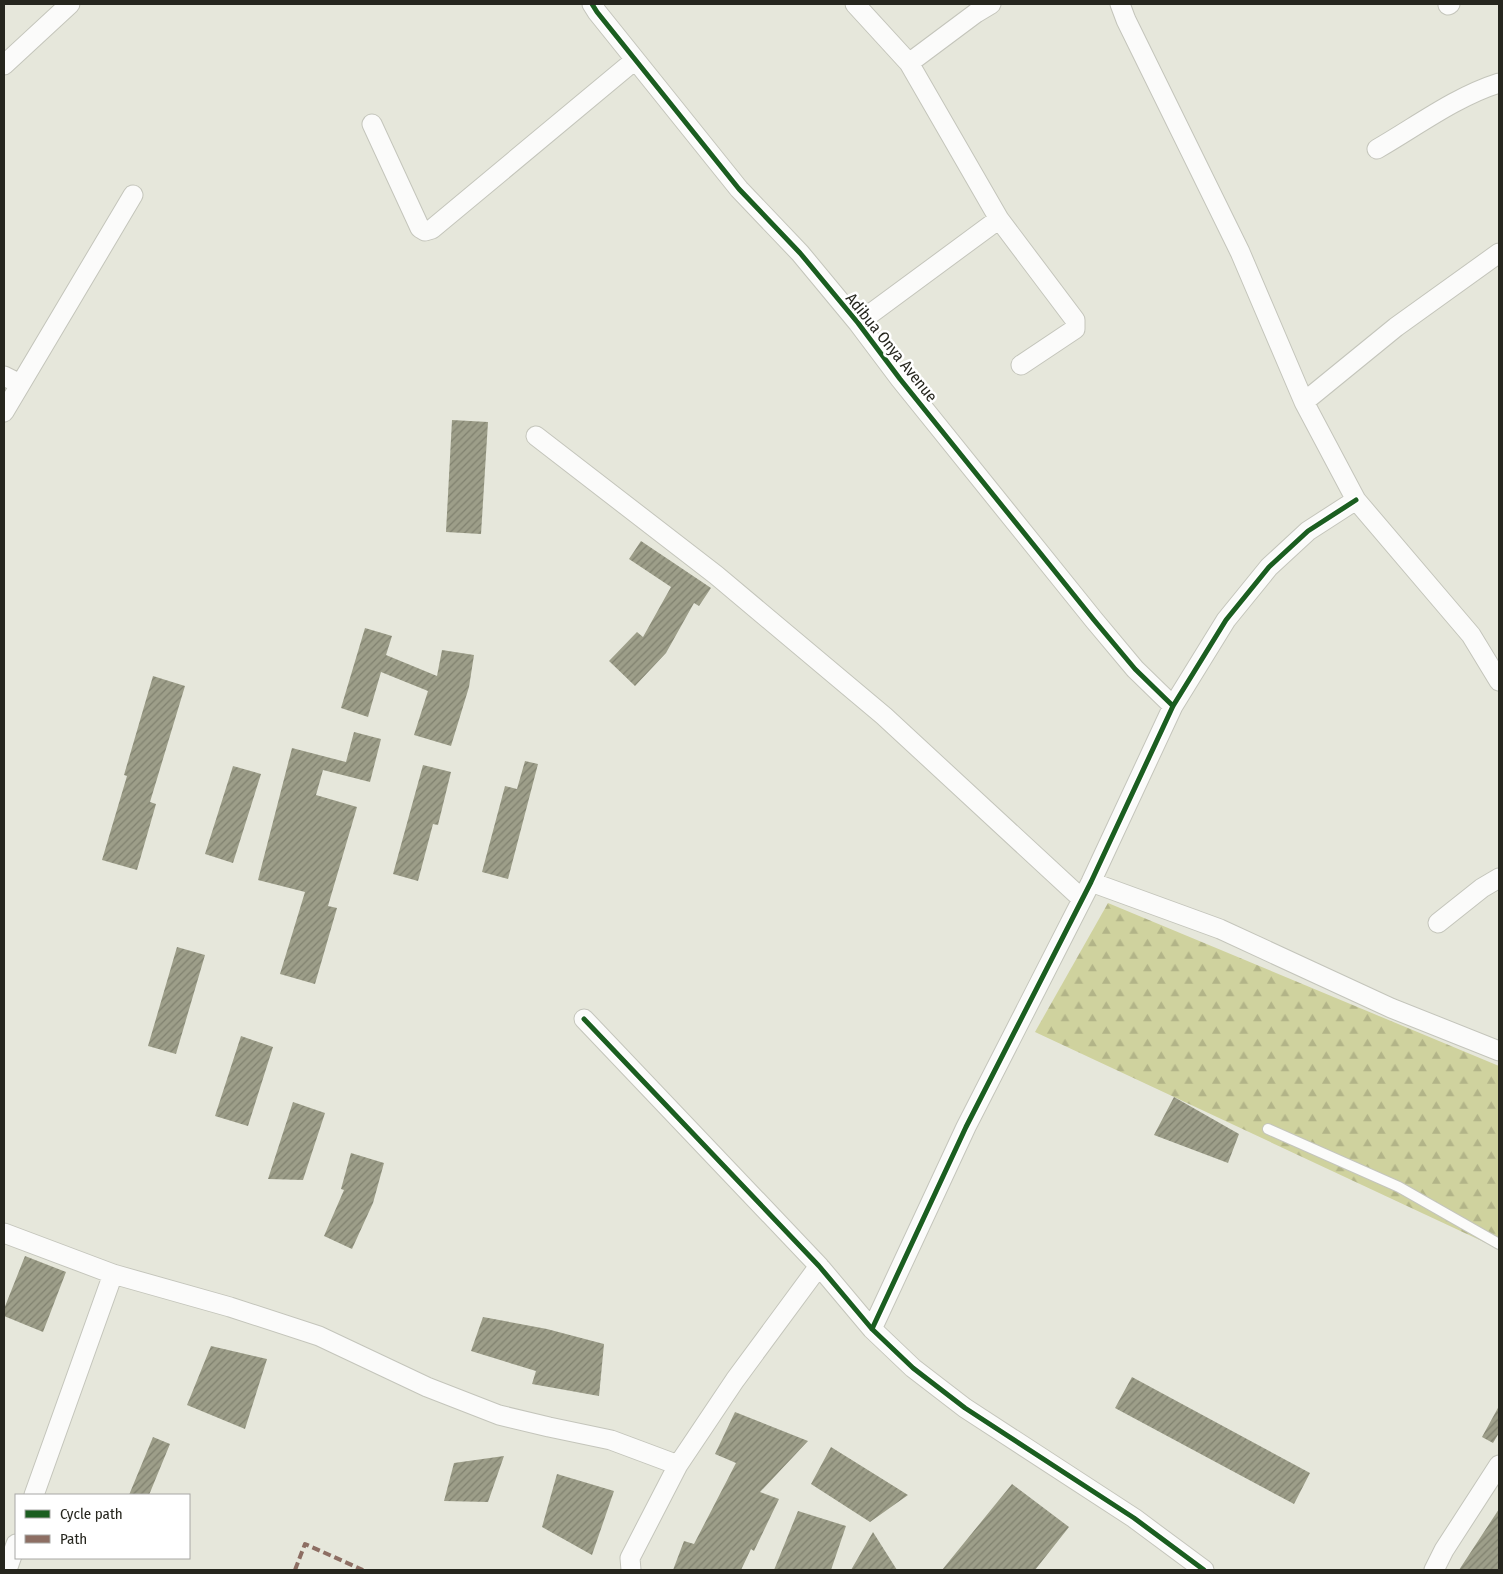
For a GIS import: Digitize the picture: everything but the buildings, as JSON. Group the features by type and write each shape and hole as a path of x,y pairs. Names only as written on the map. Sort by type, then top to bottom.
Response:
{"street":[{"path":"4,65 70,4"},
{"name":"Adibua Onya Avenue","path":"592,4 739,189 800,253 858,323 1094,620 1135,669 1173,706"},
{"path":"855,4 909,63 999,219 1075,320 1075,329 1021,365"},
{"path":"909,63 991,4"},
{"path":"1120,4 1126,20 1240,252 1304,402 1356,500 1471,635 1499,682"},
{"path":"372,124 420,228 424,231 432,229 635,60"},
{"path":"1377,149 1449,104 1499,84"},
{"path":"4,412 12,380 134,195"},
{"path":"858,323 999,219"},
{"path":"1304,402 1396,327 1499,253"},
{"path":"536,436 716,575 1087,890 1220,929 1391,1008 1499,1051"},
{"path":"872,1329 966,1127 1087,890 1173,706 1226,620 1269,567 1308,531 1356,500"},
{"path":"1438,923 1482,888 1499,878"},
{"path":"584,1018 819,1266 872,1329 913,1368 965,1408 1134,1518 1204,1570"},
{"path":"4,1233 113,1274 230,1306 319,1336 427,1387 499,1414 611,1440 678,1465"},
{"path":"631,1570 630,1558 678,1465 735,1380 819,1266"},
{"path":"34,1494 113,1274"},
{"path":"1434,1570 1444,1550 1499,1465"},
{"path":"7,1570 15,1547"}],"lane":[{"path":"1268,1130 1399,1187 1499,1244"}],"green space":[{"path":"1108,903 1499,1066 1499,1249 1035,1032"}],"marked path":[{"path":"295,1570 305,1544 363,1570"}],"cycle path":[{"path":"592,4 739,189 800,253 858,323 900,379 1094,620 1135,669 1173,706"},
{"path":"872,1329 966,1127 1091,882 1173,706 1226,620 1269,567 1308,531 1356,500"},
{"path":"584,1019 819,1266 872,1329 913,1368 965,1408 1134,1518 1204,1570"}]}
